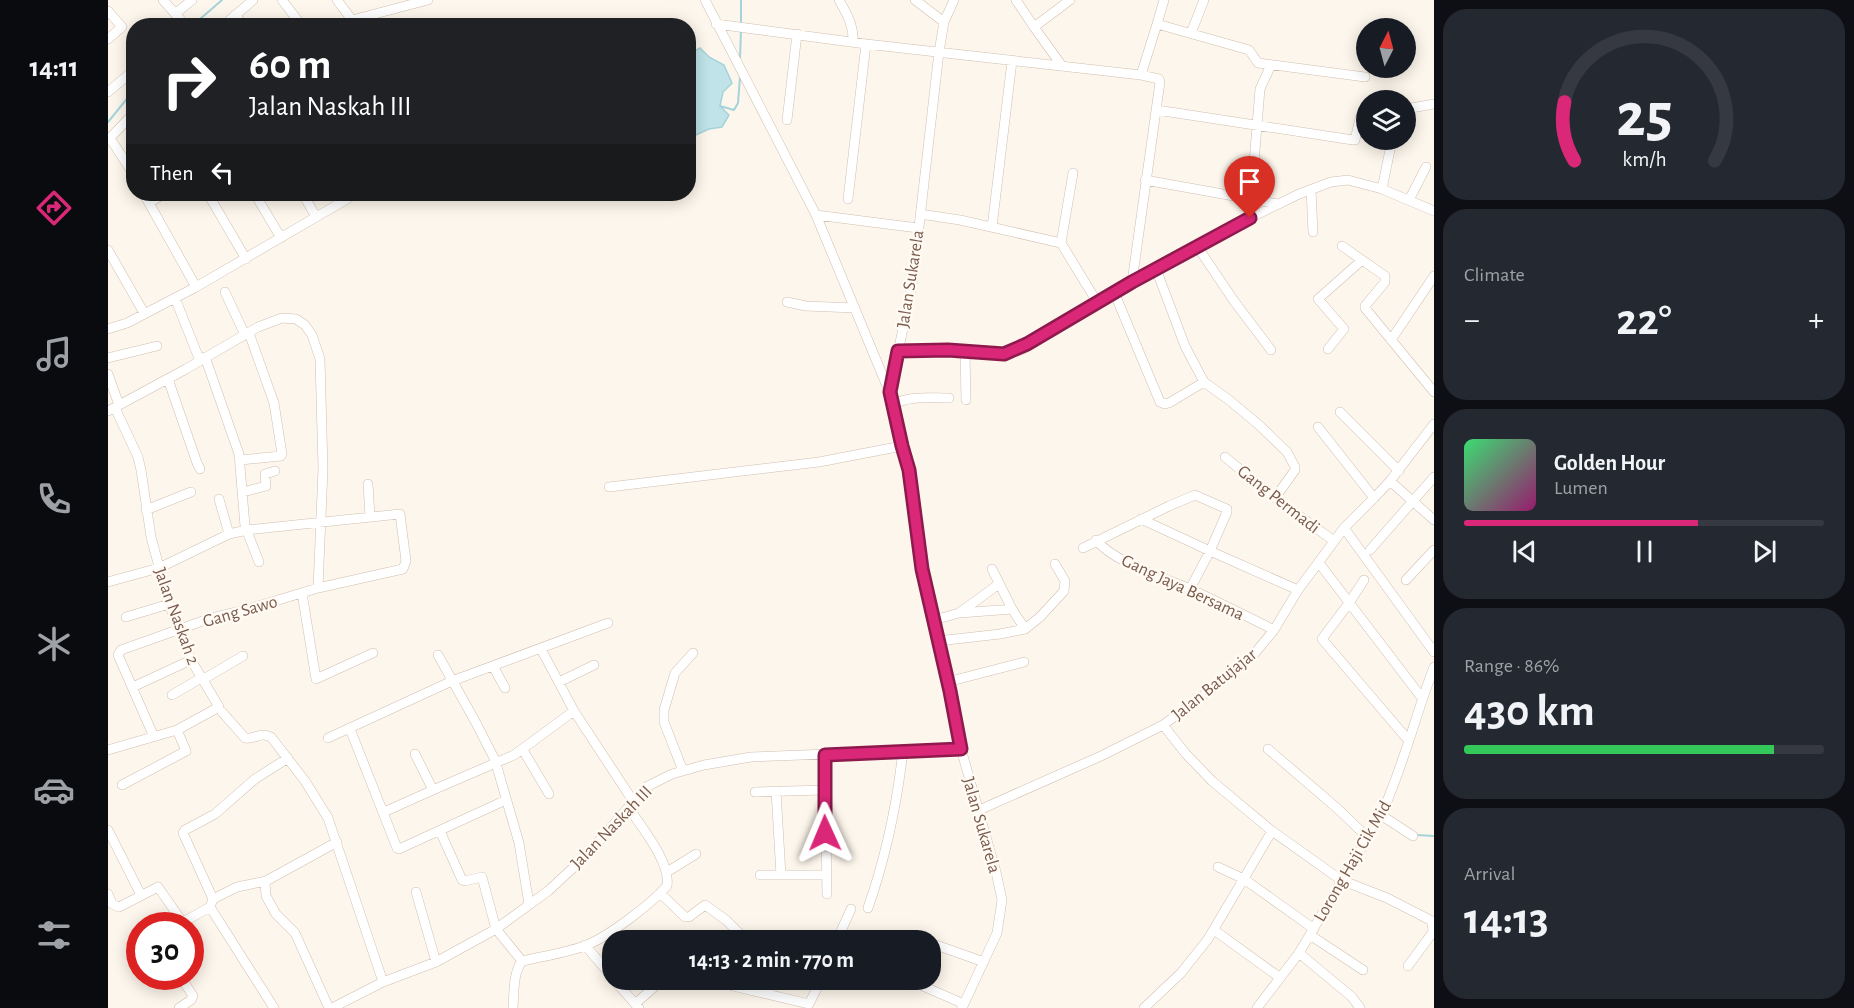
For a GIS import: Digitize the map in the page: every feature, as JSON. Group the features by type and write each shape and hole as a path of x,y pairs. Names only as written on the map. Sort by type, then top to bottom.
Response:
{"street":[{"path":"163,0 179,18"},
{"path":"175,14 192,0"},
{"path":"232,18 253,0"},
{"path":"282,0 296,18"},
{"path":"337,0 346,18"},
{"path":"366,18 428,0"},
{"path":"705,0 816,215 890,392"},
{"path":"839,0 850,20 853,42"},
{"path":"915,0 944,22"},
{"name":"Jalan Sukarela","path":"954,0 944,22 939,52 913,279 890,392 909,470 922,569 961,749 1002,900 997,933 963,1006"},
{"path":"1016,0 1062,66"},
{"path":"1034,27 1070,0"},
{"path":"1141,75 1164,0"},
{"path":"1191,33 1204,0"},
{"path":"108,11 122,27 108,39"},
{"path":"716,24 866,44 1141,75 1160,80 1132,282"},
{"path":"1157,24 1249,50 1258,63 1356,75"},
{"path":"787,120 797,34"},
{"path":"848,199 866,44"},
{"path":"992,227 1012,61"},
{"path":"1251,199 1260,89 1271,64"},
{"path":"108,92 126,77"},
{"path":"1416,108 1434,105"},
{"path":"1157,110 1353,140 1356,136"},
{"path":"126,121 109,139 126,164"},
{"path":"1382,189 1390,150"},
{"path":"1409,200 1426,167"},
{"path":"1073,173 1061,243 1097,302"},
{"path":"1145,180 1279,204"},
{"path":"898,351 948,350 1004,354 1027,344 1197,246 1279,204 1330,182 1348,180 1382,189 1434,211"},
{"path":"1311,190 1313,232"},
{"path":"148,201 196,287"},
{"path":"212,201 246,259"},
{"path":"259,201 281,238"},
{"path":"307,201 316,217"},
{"path":"108,329 127,323 196,287 344,201"},
{"path":"920,214 1061,243"},
{"path":"816,215 918,228"},
{"path":"1197,246 1270,350"},
{"path":"1342,246 1384,275 1386,280 1365,306 1434,392"},
{"path":"108,250 144,314"},
{"path":"1328,349 1344,329 1318,298 1362,261"},
{"path":"1156,268 1185,346 1204,382 1259,425 1287,453 1295,469 1275,498"},
{"path":"1391,339 1434,276"},
{"path":"225,292 247,334 274,403 282,454 281,456 240,460"},
{"path":"1114,292 1160,402 1169,403 1204,382"},
{"path":"175,298 202,359 239,454 247,530 258,562"},
{"path":"787,302 806,306 855,308"},
{"path":"114,408 258,327 282,318 296,319 305,325 312,335 320,359 323,469 318,588"},
{"path":"108,358 157,346"},
{"path":"965,351 966,400"},
{"name":"Jalan Naskah 2","path":"108,374 114,408 138,457 151,537 169,604 191,660 219,707 177,730 108,750"},
{"path":"168,379 200,469"},
{"path":"892,405 911,398 949,398"},
{"path":"1340,412 1399,471"},
{"name":"Jalan Batujajar","path":"977,811 1101,756 1164,725 1229,676 1255,653 1274,630 1298,590 1344,528 1399,471 1434,424"},
{"path":"1318,427 1374,498"},
{"path":"609,487 819,462 902,446"},
{"name":"Gang Permadi","path":"1225,457 1275,498 1334,541"},
{"path":"243,492 265,487 265,474 276,471"},
{"path":"1370,550 1434,477"},
{"path":"1390,480 1434,520"},
{"path":"108,582 159,567 229,534 247,530 370,518 368,484"},
{"path":"146,510 190,492"},
{"path":"1083,548 1193,495 1225,507 1227,512 1190,589"},
{"path":"219,499 229,534"},
{"name":"Gang Sawo","path":"154,738 118,655 121,650 211,618 318,588 405,567 400,514 370,518"},
{"path":"1141,519 1298,590"},
{"path":"1344,528 1434,652"},
{"name":"Gang Jaya Bersama","path":"1096,540 1122,560 1190,589 1274,630"},
{"path":"1406,580 1434,550"},
{"path":"1319,562 1422,698"},
{"path":"938,641 1025,629 1040,617 1064,591 1065,581 1055,564"},
{"path":"992,569 1025,629"},
{"path":"1364,579 1322,640 1409,741"},
{"path":"959,613 999,584"},
{"path":"302,593 316,679 373,653"},
{"path":"126,617 169,604"},
{"path":"934,620 959,613 1012,609"},
{"path":"328,738 452,681 608,622"},
{"path":"513,1008 516,973 522,960 585,945 610,931 653,900 668,885 663,860 574,711 541,649"},
{"path":"683,771 664,722 664,710 675,673 693,653"},
{"path":"438,655 496,763 519,843 529,904"},
{"path":"172,695 243,656"},
{"path":"137,685 191,660"},
{"path":"947,682 1024,662"},
{"path":"559,682 594,665"},
{"path":"493,666 505,688"},
{"name":"Lorong Haji Cik Mid","path":"1260,1004 1299,953 1381,815 1390,796 1434,667"},
{"path":"384,812 524,750 574,711"},
{"path":"222,712 245,738 249,739 259,734 271,737 305,781 328,818 383,982"},
{"path":"1164,725 1186,754 1212,780 1272,831 1341,880 1387,898 1432,921 1433,932 1408,966"},
{"path":"350,729 399,849 506,800"},
{"path":"122,785 186,751 177,730"},
{"name":"Jalan Naskah III","path":"331,1008 383,982 436,962 496,928 548,891 586,856 652,783 683,771 751,757 961,749"},
{"path":"1268,749 1368,838"},
{"path":"524,750 549,794"},
{"path":"868,908 881,870 894,815 903,750"},
{"path":"415,754 433,790"},
{"path":"825,755 827,894"},
{"path":"274,1008 212,903 183,833 215,814 255,779 288,758"},
{"path":"755,792 824,790"},
{"path":"776,791 781,875"},
{"path":"1381,815 1413,836"},
{"path":"108,830 141,895"},
{"path":"440,831 462,880 480,876 482,878 496,928 522,960"},
{"path":"1144,1008 1181,973 1214,930 1272,831"},
{"path":"108,894 112,904 119,907 155,887 160,887 183,921 237,887 265,882 337,842"},
{"path":"667,872 696,854"},
{"path":"1218,867 1244,879 1363,969"},
{"path":"760,875 826,875"},
{"path":"265,882 266,896 276,914 295,933 331,1008"},
{"path":"416,892 436,962"},
{"path":"660,893 686,917 705,905 736,930"},
{"path":"842,930 851,909"},
{"path":"1214,930 1279,977"},
{"path":"585,945 602,965"},
{"path":"941,947 984,962"},
{"path":"1299,953 1352,997 1360,1008"},
{"path":"179,1008 191,1000 193,996 189,990"},
{"path":"623,990 637,1006 652,990"},
{"path":"753,990 811,1004 817,990"},
{"path":"930,990 963,1006"},
{"path":"1260,1004 1271,1008"}],"water":[{"path":"700,48 709,57 724,65 732,83 723,92 720,106 729,115 722,127 709,129 696,135 696,50"}],"waterway":[{"path":"201,18 222,0"},
{"path":"741,0 741,23"},
{"path":"740,59 741,29"},
{"path":"720,106 734,110 738,103 740,77"},
{"path":"108,122 126,100"},
{"path":"1417,835 1434,836"}],"route":[{"path":"825,833 825,755 961,749 922,569 909,470 890,392 898,351 948,350 1004,354 1027,344 1132,282 1250,218"}]}
